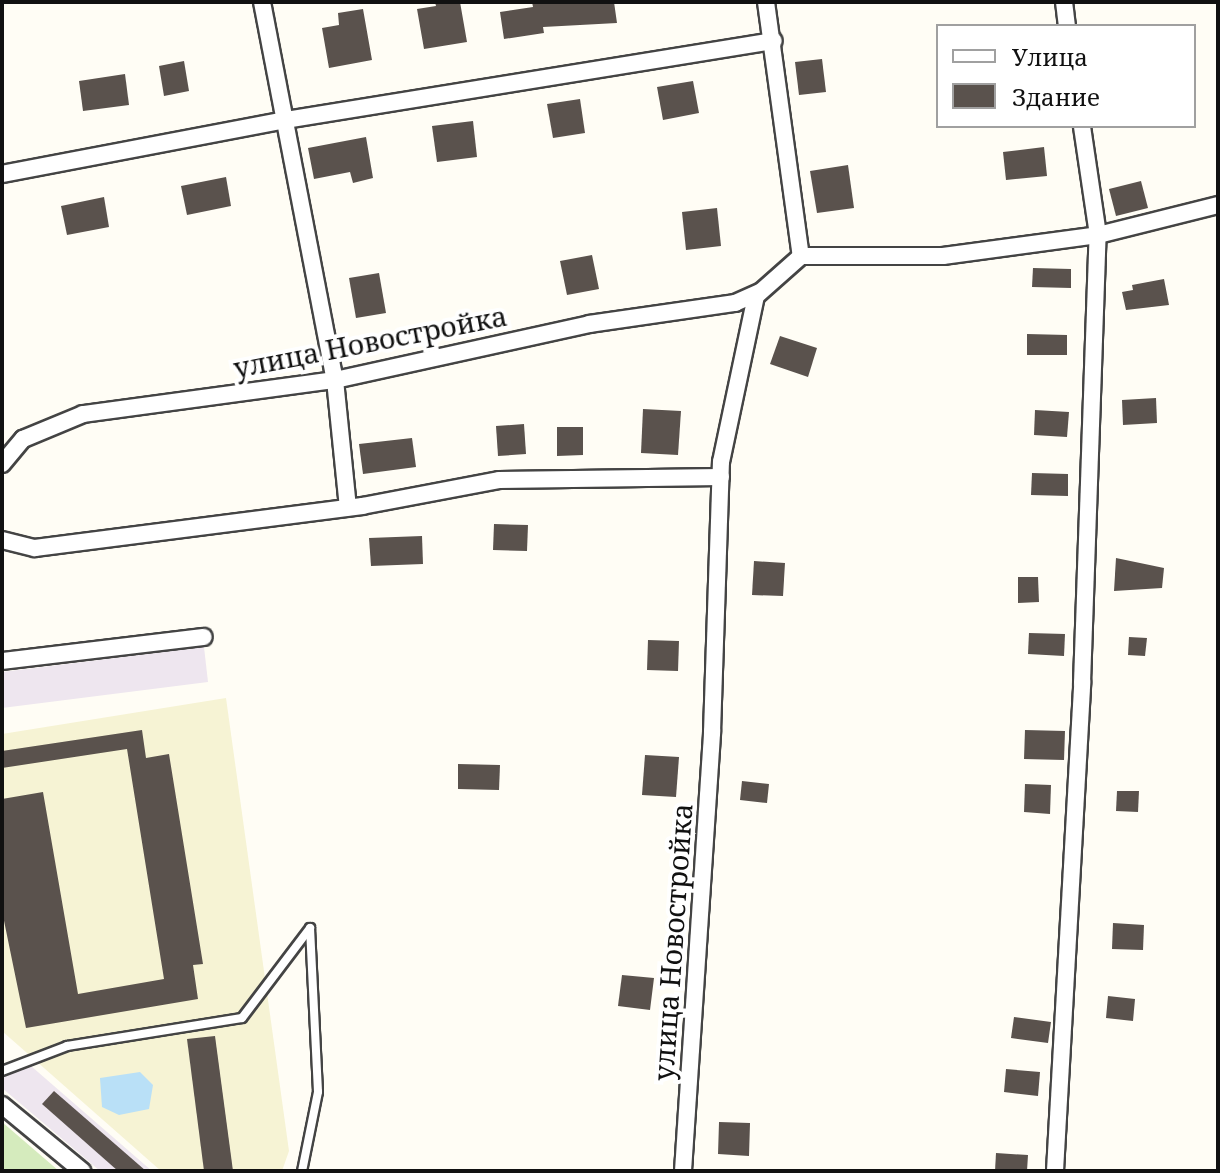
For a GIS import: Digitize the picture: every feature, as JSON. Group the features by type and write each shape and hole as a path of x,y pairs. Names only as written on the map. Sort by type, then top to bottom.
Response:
{"street":[{"path":"262,2 335,380 348,507"},
{"path":"766,2 774,41 801,256 943,256 1098,235 1218,205"},
{"path":"1064,2 1067,24"},
{"path":"2,174 285,120 774,41"},
{"path":"1055,1171 1082,683 1098,235 1082,128"},
{"name":"улица Новостройка","path":"2,464 23,439 83,414 335,380 589,324 735,303 760,292 801,256"},
{"name":"улица Новостройка","path":"683,1171 712,732 721,477 752,310 760,292"},
{"path":"2,540 35,548 348,507 499,480 721,477"},
{"path":"2,661 204,637"},
{"path":"2,1105 82,1171"}],"lane":[{"path":"2,1071 67,1046 242,1018 310,928 318,1092 302,1171"}],"shaded area":[{"path":"204,647 208,682 2,708 2,672"},
{"path":"226,698 289,1151 282,1171 161,1171 2,1031 2,734"},
{"path":"31,1066 152,1171 100,1171 2,1088 2,1078"}],"green space":[{"path":"2,1122 59,1171 3,1171"}],"water":[{"path":"140,1072 153,1085 149,1109 119,1115 102,1107 100,1078"}],"building":[{"path":"435,2 460,2 467,42 424,49 417,9 436,6"},
{"path":"532,2 614,2 617,23 543,27 544,33 504,39 500,12 533,7"},
{"path":"363,9 372,60 329,68 322,28 339,25 338,13"},
{"path":"822,59 826,92 799,95 795,62"},
{"path":"184,61 189,91 164,96 159,66"},
{"path":"125,74 129,105 83,111 79,81"},
{"path":"693,81 699,113 663,120 657,87"},
{"path":"580,99 585,133 553,138 547,104"},
{"path":"473,121 477,157 437,162 432,126"},
{"path":"366,137 373,178 353,183 350,172 314,179 308,148"},
{"path":"1044,147 1047,176 1006,180 1003,152"},
{"path":"848,165 854,208 817,213 810,171"},
{"path":"226,177 231,206 187,215 181,186"},
{"path":"1141,181 1148,208 1116,216 1109,189"},
{"path":"104,197 109,227 67,235 61,206"},
{"path":"717,208 721,246 686,250 682,212"},
{"path":"592,255 599,289 567,295 560,261"},
{"path":"1033,268 1071,269 1071,288 1032,287"},
{"path":"379,273 386,313 356,318 349,278"},
{"path":"1164,279 1169,305 1126,310 1122,292 1133,290 1132,285"},
{"path":"1027,334 1067,335 1067,355 1027,355"},
{"path":"780,336 817,348 808,377 770,364"},
{"path":"1156,398 1157,423 1123,425 1122,400"},
{"path":"643,409 681,411 678,455 641,453"},
{"path":"1035,410 1069,412 1067,437 1034,435"},
{"path":"524,424 526,454 498,456 496,426"},
{"path":"557,427 583,427 583,455 557,456"},
{"path":"412,438 416,467 363,474 359,444"},
{"path":"1032,473 1068,474 1068,496 1031,495"},
{"path":"494,524 528,525 527,551 493,550"},
{"path":"422,536 423,564 371,566 369,538"},
{"path":"1116,558 1164,568 1162,588 1114,591"},
{"path":"754,561 785,563 783,596 752,595"},
{"path":"1018,577 1038,577 1039,602 1018,603"},
{"path":"1029,633 1065,634 1064,656 1028,654"},
{"path":"1129,637 1147,638 1145,656 1128,655"},
{"path":"648,640 679,641 678,671 647,670"},
{"path":"142,730 146,758 169,754 203,964 193,965 198,999 26,1028 2,911 2,799 43,792 78,994 164,979 127,749 2,768 2,751"},
{"path":"1025,730 1065,731 1064,760 1024,759"},
{"path":"645,755 679,757 676,797 642,795"},
{"path":"458,764 500,765 499,790 458,789"},
{"path":"742,781 769,784 767,803 740,800"},
{"path":"1025,784 1051,785 1050,814 1024,812"},
{"path":"1117,791 1139,791 1138,812 1116,811"},
{"path":"1113,923 1144,925 1143,950 1112,949"},
{"path":"622,975 654,978 650,1010 618,1006"},
{"path":"1108,996 1135,999 1133,1021 1106,1018"},
{"path":"1014,1017 1051,1022 1048,1043 1011,1038"},
{"path":"215,1036 233,1171 204,1171 187,1039"},
{"path":"1006,1069 1040,1072 1038,1096 1004,1092"},
{"path":"54,1091 146,1171 118,1171 42,1104"},
{"path":"719,1122 750,1123 749,1156 718,1154"},
{"path":"996,1153 1028,1155 1027,1171 995,1171"}]}
